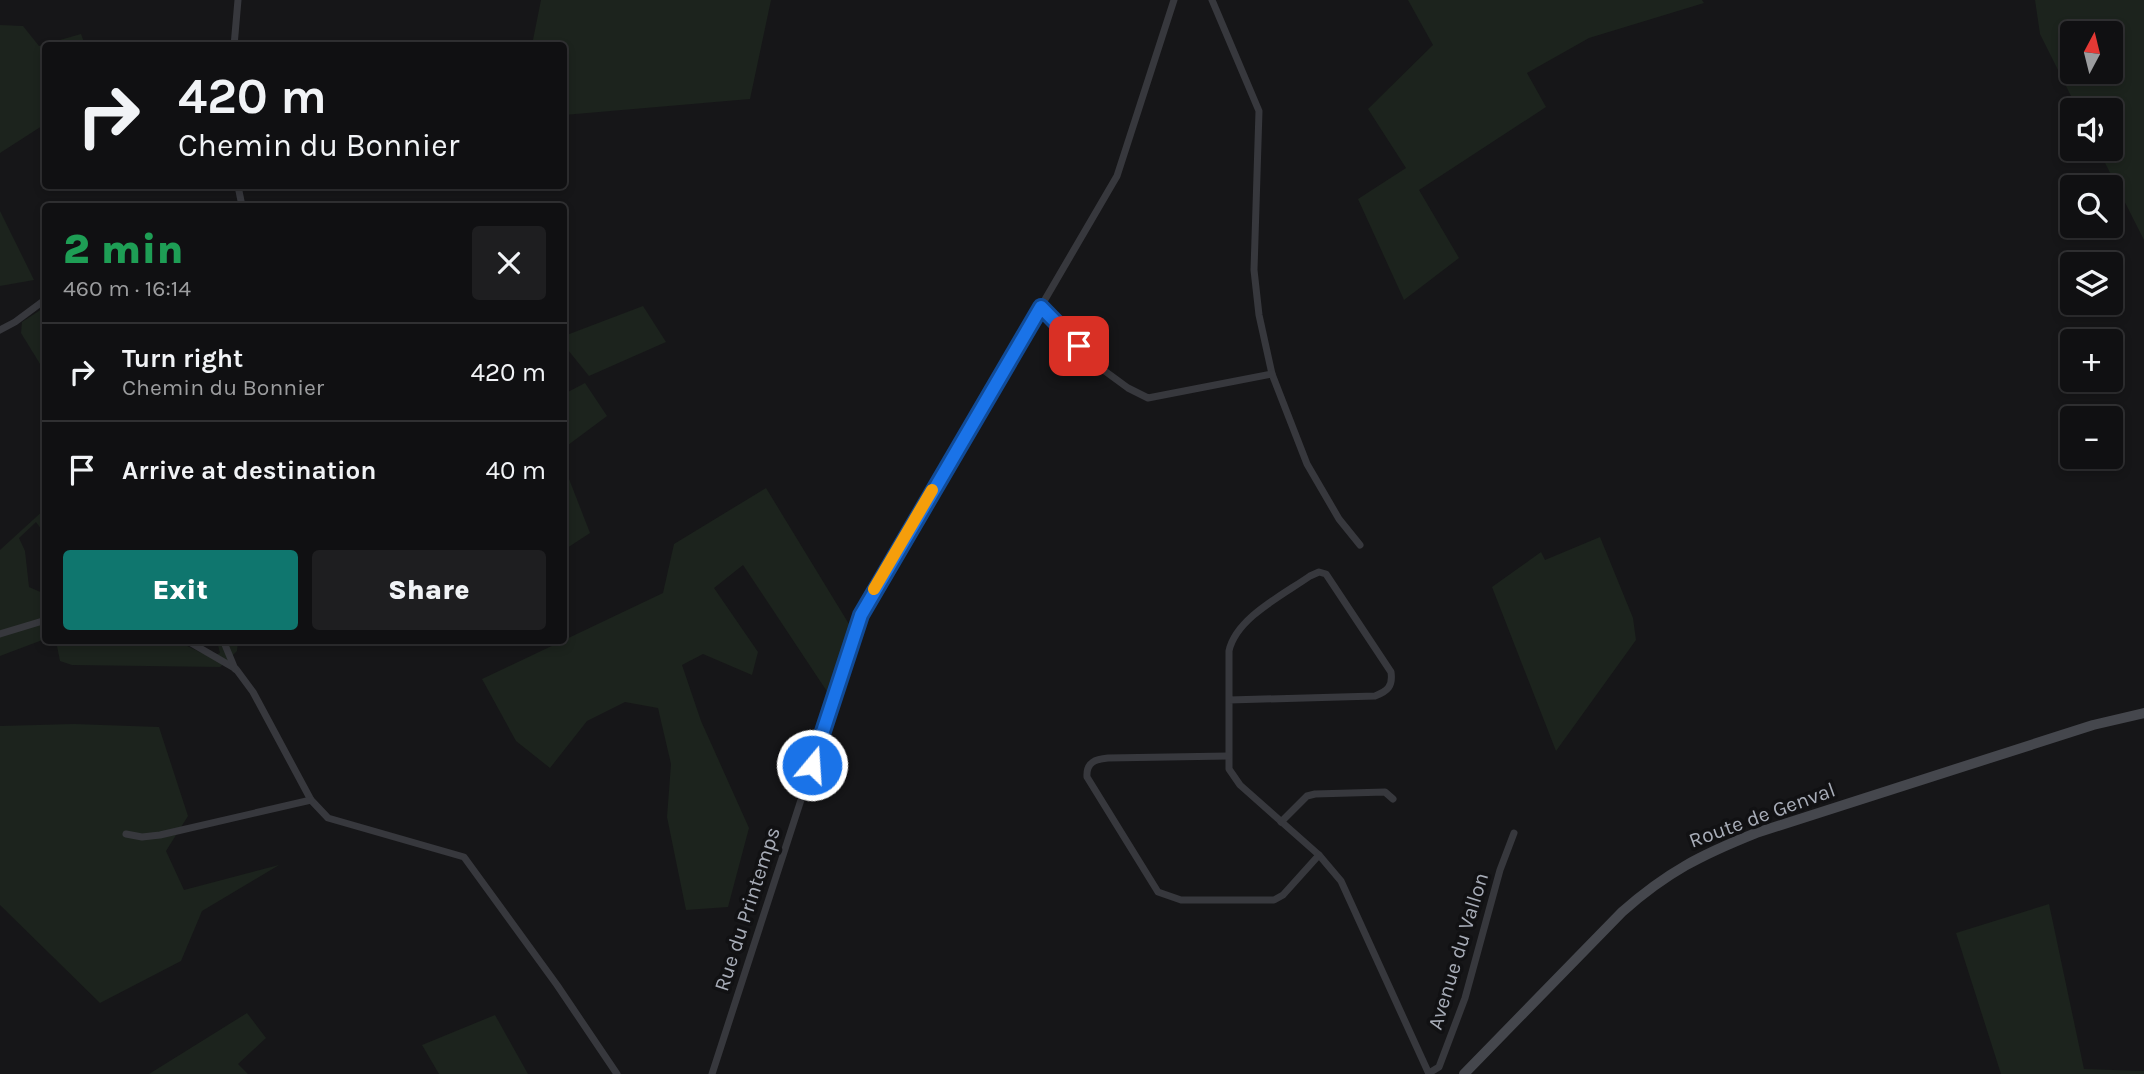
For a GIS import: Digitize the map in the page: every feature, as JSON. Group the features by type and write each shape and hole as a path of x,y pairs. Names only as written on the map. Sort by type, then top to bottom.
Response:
{"main road":[{"name":"Route de Genval","path":"1464,1074 1622,912 1647,890 1702,854 1756,833 2081,729 2144,713"}],"street":[{"path":"234,42 238,0"},
{"name":"Rue du Printemps","path":"712,1074 861,615 1117,177 1174,0"},
{"path":"1212,0 1259,111 1254,270 1259,315 1272,374 1307,464 1339,519 1360,545"},
{"path":"0,330 42,302"},
{"path":"1041,307 1098,366 1128,388 1148,398 1272,374"},
{"path":"1229,700 1375,696 1390,688 1391,672 1331,580 1319,572 1310,576 1238,630 1229,651 1228,756 1232,776 1319,855 1341,880 1429,1074"},
{"path":"0,634 42,621"},
{"path":"193,644 236,670"},
{"path":"225,644 236,670 258,701 311,800 328,818 338,823 464,857 557,985 617,1074"},
{"path":"1228,756 1108,758 1094,760 1089,765 1087,777 1158,892 1181,900 1273,900 1283,895 1319,855"},
{"path":"1282,822 1307,796 1321,792 1385,792 1393,799"},
{"path":"126,834 142,837 160,835 311,800"},
{"name":"Avenue du Vallon","path":"1429,1074 1438,1067 1465,998 1500,870 1514,833"}],"shaded area":[{"path":"541,0 771,0 750,99 567,115 567,42 533,42"},
{"path":"1408,0 1702,0 1704,3 1589,38 1527,73 1546,107 1419,190 1459,258 1404,300 1358,199 1406,168 1368,109 1433,45"},
{"path":"2035,0 2144,0 2144,240 2123,198 2123,175 2111,175 2104,161 2123,161 2123,98 2072,98 2065,84 2123,84 2123,21 2060,21 2060,74 2040,34"},
{"path":"0,25 23,26 39,46 42,45 42,126 0,153"},
{"path":"81,34 84,42 53,42"},
{"path":"0,211 34,280 0,286"},
{"path":"643,306 666,342 589,376 567,349 567,335"},
{"path":"42,309 42,367 21,333 22,322"},
{"path":"585,383 607,416 567,446 567,392"},
{"path":"567,474 590,533 567,548"},
{"path":"766,488 852,629 830,696 743,565 714,588 758,652 752,675 703,654 682,665 701,721 749,828 728,907 686,910 667,817 671,764 658,708 625,702 587,721 550,768 516,741 482,679 556,644 567,644 567,639 663,593 674,544"},
{"path":"42,512 42,530 36,522 19,538 25,551 29,587 42,593 42,640 0,656 0,550"},
{"path":"1600,537 1633,618 1636,640 1556,751 1492,587 1541,552 1545,560"},
{"path":"57,644 183,644 210,657 220,653 218,644 238,644 237,651 220,667 72,665 60,661"},
{"path":"74,724 159,727 188,816 166,851 184,890 279,865 202,911 181,961 100,1003 0,905 0,726"},
{"path":"2049,904 2084,1069 2144,1071 2144,1074 2001,1074 1956,933"},
{"path":"247,1013 266,1038 238,1064 248,1074 149,1074"},
{"path":"495,1015 528,1074 439,1074 422,1045"}],"slow traffic":[{"path":"874,589 932,490"}],"route":[{"path":"812,765 861,615 1041,307 1079,346"}]}
